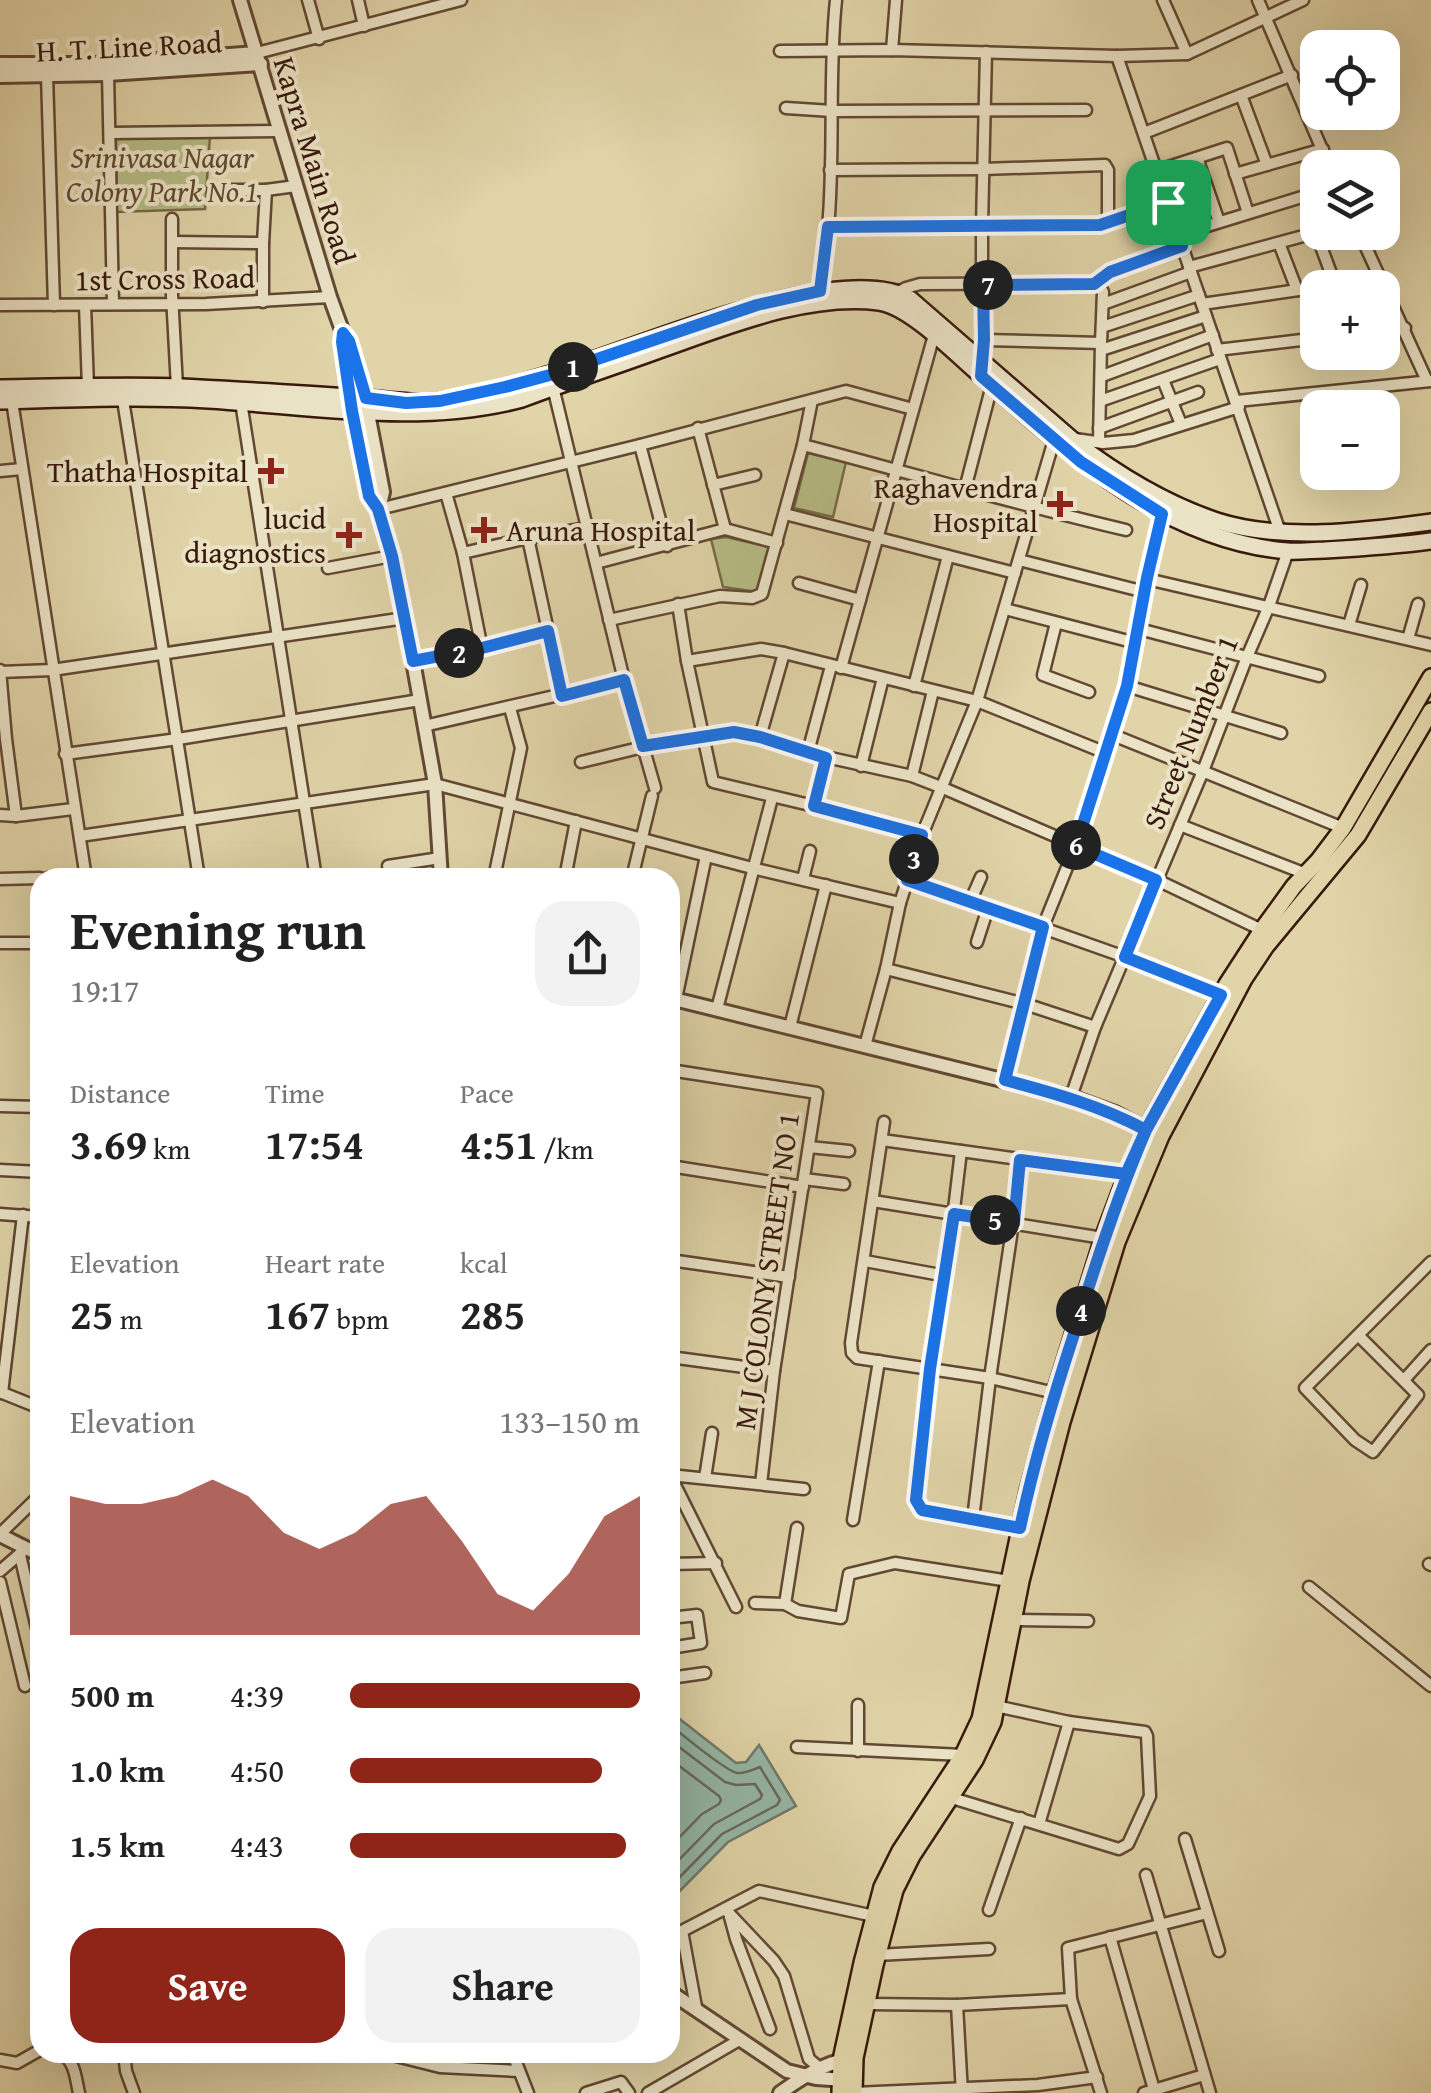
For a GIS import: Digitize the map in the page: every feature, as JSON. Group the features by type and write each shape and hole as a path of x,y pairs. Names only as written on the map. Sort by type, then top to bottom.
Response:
{"main road":[{"path":"6,401 440,401 550,375 757,305 820,291 868,289 898,292 939,323 985,374 1062,439 1081,462 1162,514 1215,537 1288,551 1431,541"},
{"path":"0,388 178,387 438,413 496,406 766,315 820,303 884,302 934,334 1062,439 1167,500 1220,522 1280,532 1367,531 1431,522"},
{"path":"848,2059 902,1872 952,1798 988,1735 1021,1581 1066,1408 1153,1133 1221,995 1262,930 1343,828 1431,677"},
{"path":"848,2088 848,2059 874,1916 890,1868 964,1755 980,1719 1028,1491 1055,1393 1126,1174 1244,979 1266,946 1358,834 1431,710"}],"street":[{"name":"Kapra Main Road","path":"240,0 262,56 279,131 330,297 349,341 359,404 383,492 378,509 392,556 420,700 434,784 440,868"},
{"path":"308,0 319,39"},
{"path":"358,0 364,26"},
{"path":"262,56 364,26 410,6 462,0"},
{"path":"820,291 828,227 831,52 836,0"},
{"path":"892,50 896,0"},
{"path":"1164,0 1187,54"},
{"path":"1236,174 1323,148 1258,0"},
{"path":"780,51 1187,54 1303,0"},
{"path":"965,489 985,374 982,224 986,52"},
{"name":"H. T. Line Road","path":"0,64 107,64 262,56"},
{"name":"H. T. Line Road","path":"0,76 108,74 262,56"},
{"path":"1118,56 1280,532"},
{"path":"108,74 113,304"},
{"path":"47,75 54,305"},
{"path":"1144,133 1292,75"},
{"path":"1241,95 1266,165"},
{"path":"786,108 1086,110"},
{"path":"110,133 279,131"},
{"path":"1156,171 1227,148 1248,213"},
{"path":"1197,158 1219,222"},
{"path":"830,170 1106,165 1108,224"},
{"path":"213,190 296,186"},
{"path":"263,302 266,190"},
{"path":"1094,284 1110,272 1219,222 1300,197"},
{"path":"828,227 1108,224 1168,202"},
{"path":"172,218 178,387"},
{"path":"1103,304 1190,269 1300,237"},
{"path":"173,242 263,242"},
{"path":"1279,243 1297,290"},
{"path":"898,292 920,284 1094,284 1102,288 1098,442"},
{"path":"1102,327 1200,299 1300,290"},
{"name":"1st Cross Road","path":"0,305 263,302 330,297"},
{"path":"85,306 88,387"},
{"path":"984,340 1102,346 1206,316"},
{"path":"865,1046 907,880 976,701 1034,509 1062,439 1134,440 1238,404 1429,381 1400,319"},
{"path":"1400,328 1404,328"},
{"path":"808,752 860,600 934,334"},
{"path":"1102,376 1213,335"},
{"path":"1100,401 1163,380 1218,354 1300,341"},
{"path":"1163,380 1181,424"},
{"path":"554,387 653,792 634,868"},
{"path":"378,509 846,391 913,409"},
{"path":"1099,428 1198,392"},
{"path":"123,400 197,868"},
{"path":"610,620 720,596 758,598 762,594 812,400"},
{"path":"6,401 22,469 85,868"},
{"path":"241,402 315,868"},
{"path":"698,428 725,529"},
{"path":"640,445 667,546"},
{"path":"803,446 1126,530"},
{"path":"0,471 22,469"},
{"path":"713,486 755,475"},
{"path":"446,494 482,648"},
{"path":"785,514 1015,573"},
{"path":"1005,1080 1043,927 1076,846 1127,686 1162,514"},
{"path":"462,553 587,528"},
{"path":"596,563 725,529 777,543"},
{"path":"528,538 562,696"},
{"name":"Street Number 1","path":"1071,1098 1095,1027 1226,715 1288,551"},
{"path":"328,568 392,556"},
{"path":"914,686 948,556"},
{"path":"1020,560 1145,592"},
{"path":"1147,578 1431,644"},
{"path":"799,583 860,600"},
{"path":"1349,625 1361,584"},
{"path":"678,604 716,784 922,835"},
{"path":"1408,639 1418,604"},
{"path":"1005,609 1136,643"},
{"path":"16,816 3,739 0,671 52,670 405,618"},
{"path":"1056,623 1042,674 1089,692"},
{"path":"1139,629 1319,676"},
{"path":"413,661 548,631"},
{"path":"687,661 761,649 784,653 976,701 1106,753"},
{"path":"760,737 784,653"},
{"path":"861,766 884,678"},
{"path":"424,726 624,680"},
{"path":"1127,686 1281,733"},
{"path":"912,776 933,691"},
{"path":"65,754 178,740 420,700"},
{"path":"496,868 520,748 510,708"},
{"path":"581,762 704,736 734,732 760,737 826,758 912,776 944,788 1262,930"},
{"path":"1113,735 1343,828"},
{"path":"814,806 826,758"},
{"path":"80,836 434,784 900,903"},
{"path":"718,1009 772,798"},
{"path":"0,816 74,809"},
{"path":"566,868 576,821"},
{"path":"1180,824 1306,874"},
{"path":"803,880 810,851"},
{"path":"680,969 706,856"},
{"path":"388,866 440,858"},
{"path":"970,902 981,877"},
{"path":"0,880 30,878"},
{"path":"907,880 1221,995"},
{"path":"790,1027 826,885"},
{"path":"976,942 988,908"},
{"path":"0,943 30,943"},
{"path":"886,968 1095,1027"},
{"path":"680,1001 1071,1098 1153,1133"},
{"name":"M J COLONY STREET NO 1","path":"680,1072 817,1093 774,1370 761,1484"},
{"path":"817,1093 821,1077"},
{"path":"0,1106 30,1108"},
{"path":"884,1122 850,1350 856,1358 990,1378 1055,1393"},
{"path":"882,1140 1126,1174"},
{"path":"809,1147 849,1151"},
{"path":"961,1151 916,1500 922,1510 1020,1528"},
{"path":"973,1519 1020,1160"},
{"path":"680,1167 803,1183 844,1184"},
{"path":"0,1170 30,1172"},
{"path":"873,1201 1103,1238"},
{"path":"0,1214 30,1215"},
{"path":"23,1215 1,1392 30,1404"},
{"path":"680,1261 789,1277"},
{"path":"864,1261 946,1276"},
{"path":"1358,1335 1418,1395 1373,1452 1355,1440 1305,1388 1358,1335 1431,1262"},
{"path":"1404,1380 1431,1350"},
{"path":"680,1358 774,1370"},
{"path":"853,1520 879,1361"},
{"path":"705,1478 712,1432"},
{"path":"680,1476 804,1489"},
{"path":"680,1494 736,1607"},
{"path":"680,1503 685,1503"},
{"path":"30,1505 0,1534 30,1553"},
{"path":"785,1604 796,1528"},
{"path":"0,1571 23,1551"},
{"path":"23,1551 30,1588"},
{"path":"680,1564 716,1563"},
{"path":"755,1603 785,1604 798,1611 841,1618 849,1574 894,1563 1009,1580"},
{"path":"0,1582 25,1686"},
{"path":"1309,1587 1431,1686"},
{"path":"680,1617 697,1615 700,1643 680,1646"},
{"path":"1013,1620 1088,1622"},
{"path":"680,1677 705,1673"},
{"path":"858,1704 858,1751"},
{"path":"952,1798 1119,1849 1128,1844 1150,1796 1145,1732 1069,1722 996,1706"},
{"path":"1039,1824 1069,1722"},
{"path":"797,1747 964,1755"},
{"path":"989,1910 1021,1818"},
{"path":"1185,1839 1219,1951"},
{"path":"1146,1876 1210,2093"},
{"path":"696,2008 682,1931 759,1891 874,1916"},
{"path":"727,1911 770,2029"},
{"path":"727,1911 784,1976 809,2059 821,2069"},
{"path":"1100,2093 1071,1999 1068,1948 1207,1912"},
{"path":"1110,1937 1151,2092 1204,2075"},
{"path":"878,1955 989,1949"},
{"path":"680,1998 787,2071 848,2088 1038,2089 1097,2077"},
{"path":"867,2004 957,2005 1071,1999"},
{"path":"957,2005 962,2090"},
{"path":"648,2093 741,2039"},
{"path":"0,2060 17,2064 30,2056"},
{"path":"780,2093 804,2076 848,2059"},
{"path":"72,2063 79,2093"},
{"path":"125,2063 134,2093"},
{"path":"427,2063 518,2071"},
{"path":"515,2063 528,2093"},
{"path":"586,2093 621,2082 630,2093"}],"green space":[{"name":"Srinivasa Nagar Colony Park No.1","path":"210,136 205,209 116,212 116,139"},
{"path":"808,453 846,462 833,517 794,508"},
{"path":"726,537 770,547 758,592 723,587 711,539"}],"water":[{"path":"680,1719 736,1763 746,1762 759,1745 796,1806 728,1842 680,1891"}],"place":[{"name":"Thatha Hospital","path":"271,471"},
{"name":"Raghavendra Hospital","path":"1060,504"},
{"name":"Aruna Hospital","path":"484,530"},
{"name":"lucid diagnostics","path":"349,535"}],"route":[{"path":"1168,202 1100,225 828,227 820,291 757,305 550,375 440,401 406,403 366,398 343,333 352,411 369,496 378,509 392,556 413,661 548,631 562,696 624,680 643,746 734,732 826,758 814,806 922,835 907,880 1043,927 1005,1080 1092,1104 1146,1130 1103,1238 1048,1418 1020,1528 922,1510 916,1500 930,1369 954,1214 1014,1223 1020,1160 1126,1174 1146,1130 1221,995 1125,957 1156,880 1076,846 1127,686 1162,514 1081,462 981,376 983,285 1094,284 1110,272 1182,246 1168,202"}]}
